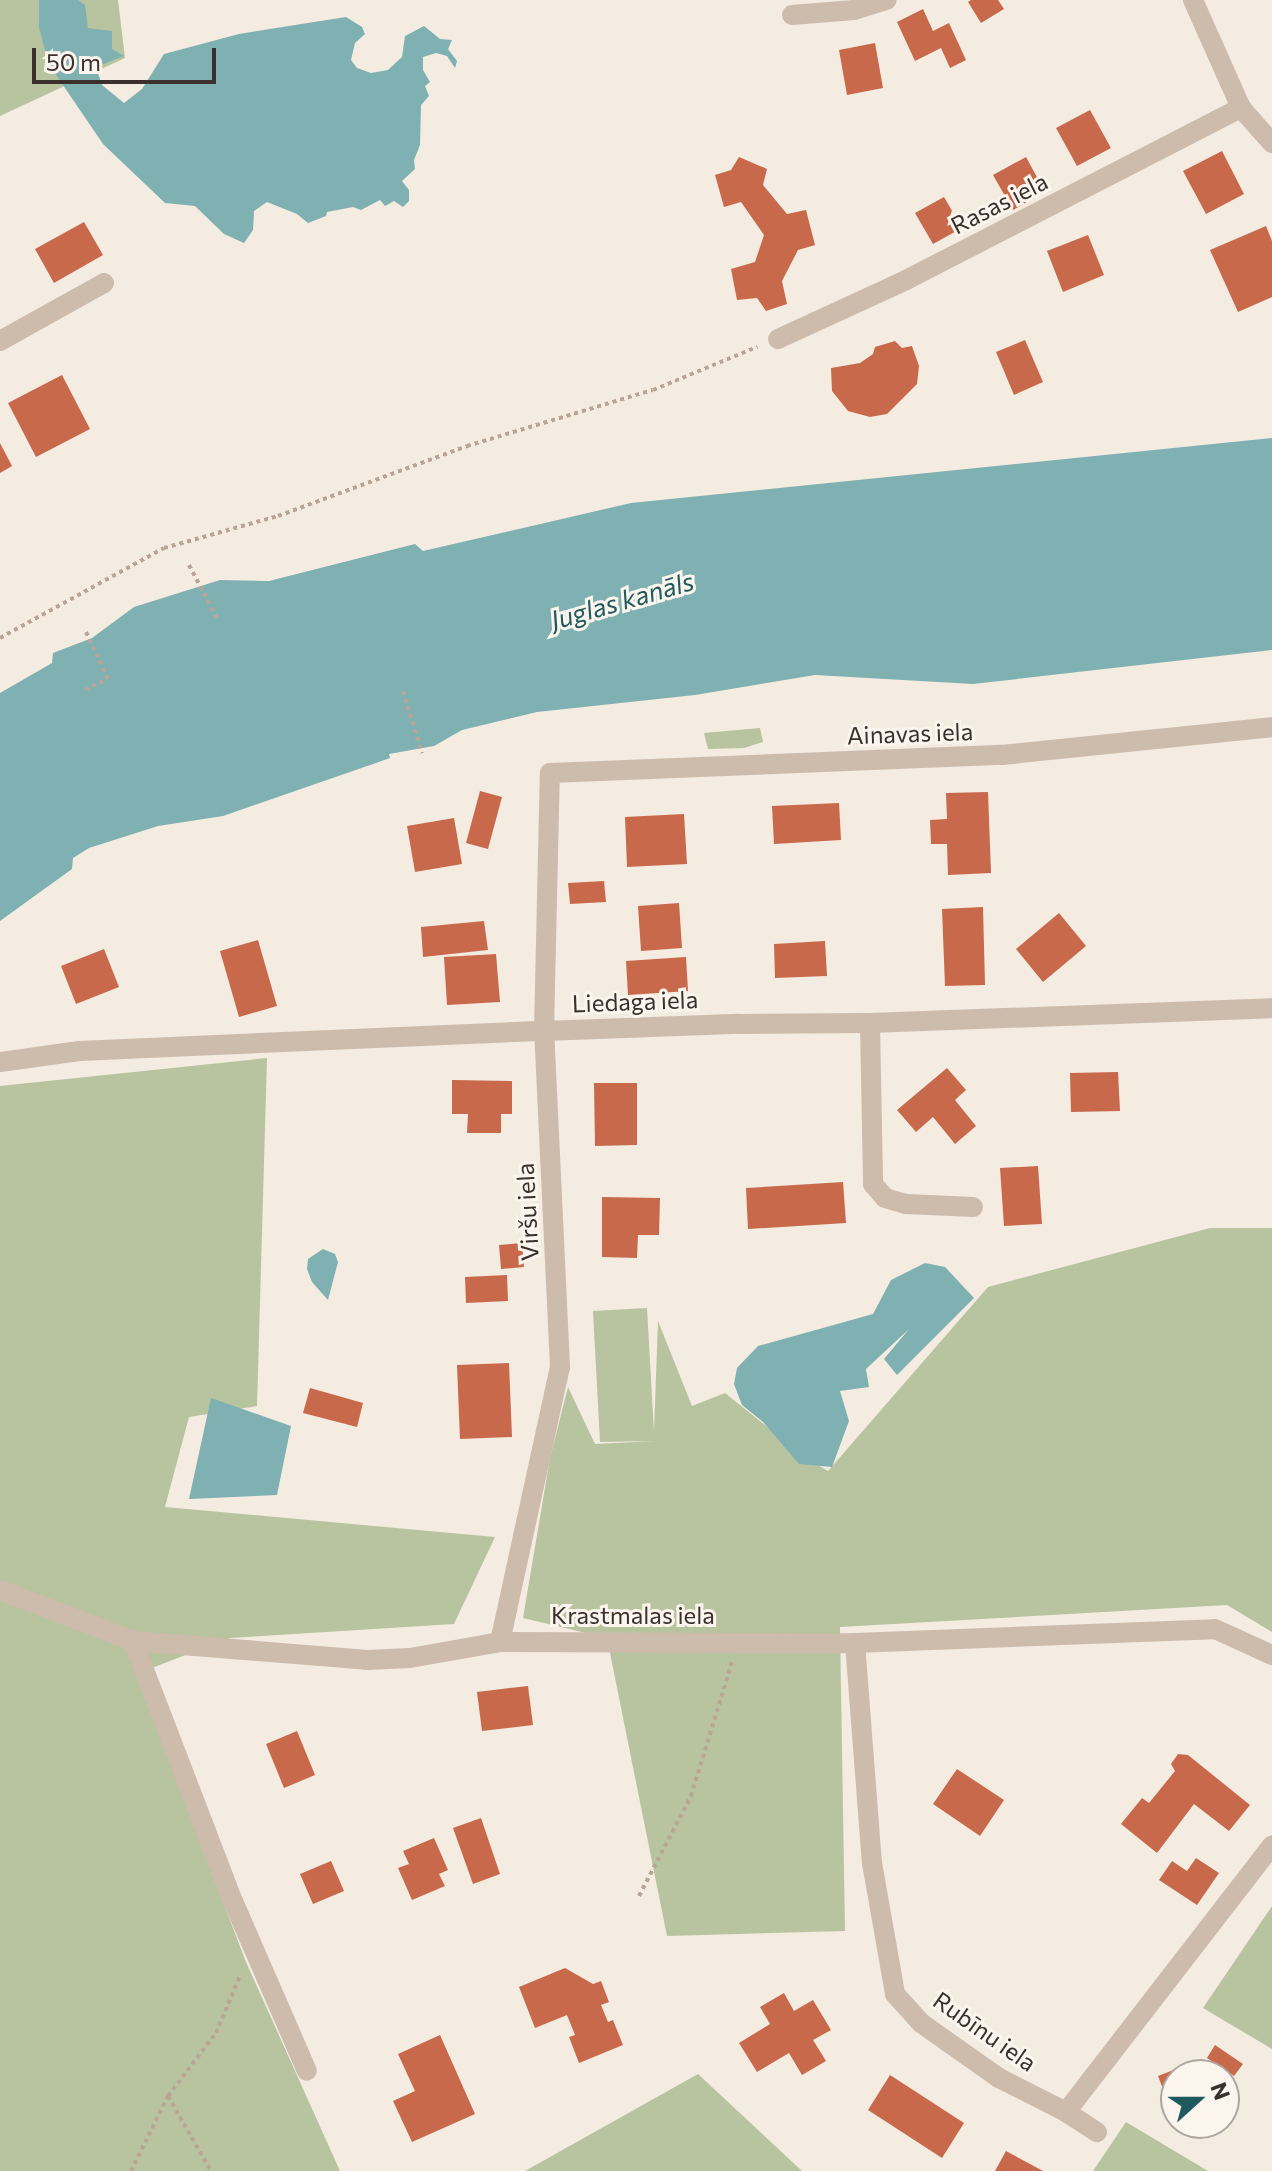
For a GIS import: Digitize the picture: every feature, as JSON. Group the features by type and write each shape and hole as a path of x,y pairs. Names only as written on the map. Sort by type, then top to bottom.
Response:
{"street":[{"path":"792,15 854,10 887,0"},
{"path":"1193,0 1241,108 1272,143"},
{"name":"Rasas iela","path":"778,339 906,280 1241,108"},
{"path":"0,341 104,283"},
{"name":"Ainavas iela","path":"550,773 1002,755 1272,727"},
{"name":"Viršu iela","path":"500,1642 560,1367 544,1031 550,773"},
{"name":"Liedaga iela","path":"0,1062 79,1051 544,1031 1272,1008"},
{"path":"870,1023 873,1184 885,1198 906,1204 973,1207"},
{"name":"Krastmalas iela","path":"0,1590 133,1641 367,1660 410,1658 500,1642 855,1643 1215,1629 1272,1655"},
{"path":"133,1641 233,1901 307,2071"},
{"name":"Rubīnu iela","path":"855,1643 872,1863 895,1994 921,2023 999,2078 1066,2112 1097,2132"},
{"path":"1066,2112 1272,1845"}],"path":[{"path":"0,638 164,548 278,516 467,446 653,390 778,339"},
{"path":"189,565 218,620"},
{"path":"85,690 108,679 86,632"},
{"path":"403,691 422,753"},
{"path":"639,1896 691,1796 738,1641"},
{"path":"131,2171 168,2096 216,2033 246,1962"},
{"path":"168,2096 211,2171"}],"green space":[{"path":"0,0 118,0 125,58 0,116"},
{"path":"760,728 763,742 744,748 708,749 704,733"},
{"path":"267,1058 257,1406 189,1417 165,1507 495,1537 454,1624 230,1638 136,1674 246,1962 340,2171 0,2171 0,1086"},
{"path":"1210,1228 1272,1228 1272,1632 1227,1605 840,1627 845,1931 667,1936 607,1638 523,1618 550,1458 568,1387 595,1444 655,1441 600,1442 593,1311 647,1308 654,1432 658,1321 692,1406 725,1393 806,1458 828,1471 988,1287"},
{"path":"1272,1906 1272,2049 1203,2008"},
{"path":"698,2074 802,2171 525,2171"},
{"path":"1126,2122 1208,2171 1093,2171"}],"water":[{"path":"39,0 78,0 85,5 88,28 112,31 112,49 124,56 96,67 102,85 124,103 142,89 164,54 239,34 346,17 362,27 365,34 355,43 351,60 357,68 371,73 388,70 402,57 405,36 424,26 440,39 452,40 448,49 457,61 455,68 447,56 436,53 423,57 423,70 430,82 425,86 429,96 421,105 420,145 414,160 415,169 402,181 409,190 409,201 403,207 394,201 385,206 380,200 361,210 353,207 327,212 326,216 308,223 297,214 267,202 254,211 253,230 244,243 224,234 195,206 165,203 103,144 48,63 39,27"},
{"name":"Juglas kanāls","path":"1272,438 1272,650 973,684 815,675 695,695 537,712 462,730 434,746 389,754 390,758 223,816 158,826 89,848 73,858 72,869 0,921 0,693 52,663 53,653 92,638 134,607 220,580 269,581 415,544 423,551 631,503"},
{"path":"323,1249 335,1254 338,1262 328,1300 312,1282 307,1269 308,1259"},
{"path":"925,1263 945,1267 974,1298 897,1375 884,1359 909,1329 866,1369 869,1387 840,1391 849,1421 832,1467 799,1464 763,1422 742,1405 734,1384 737,1368 758,1346 873,1314 891,1280"},
{"path":"211,1398 291,1426 277,1495 189,1499"}],"building":[{"path":"998,0 1004,9 981,23 968,2"},
{"path":"923,9 933,31 949,23 966,60 950,68 941,48 915,61 897,22"},
{"path":"875,43 883,88 847,95 839,50"},
{"path":"1090,110 1111,148 1077,166 1056,128"},
{"path":"1222,151 1244,194 1206,214 1183,171"},
{"path":"739,157 767,169 763,185 787,214 806,210 815,245 798,250 782,281 787,304 766,311 757,298 737,300 731,269 755,262 764,235 741,202 724,207 715,175 731,170"},
{"path":"1026,157 1045,192 1013,210 993,175"},
{"path":"944,197 962,228 933,244 915,213"},
{"path":"84,222 103,255 54,283 35,249"},
{"path":"1266,226 1272,241 1272,297 1238,312 1210,250"},
{"path":"1088,235 1104,275 1063,292 1047,251"},
{"path":"1025,340 1043,382 1014,395 996,352"},
{"path":"895,341 902,348 912,346 919,366 917,384 887,414 870,417 848,411 832,391 831,368 860,363 873,354 875,347"},
{"path":"62,375 90,429 36,457 8,403"},
{"path":"0,443 12,466 0,473"},
{"path":"480,791 502,797 488,849 466,843"},
{"path":"988,792 991,873 948,875 947,844 931,844 930,820 947,819 946,793"},
{"path":"839,803 841,840 774,844 772,806"},
{"path":"684,814 687,864 627,867 625,817"},
{"path":"454,818 462,864 415,872 407,826"},
{"path":"604,881 606,902 570,904 568,883"},
{"path":"679,903 682,948 641,951 638,906"},
{"path":"983,907 985,985 945,986 942,909"},
{"path":"1059,913 1086,946 1043,982 1016,949"},
{"path":"484,921 488,950 423,957 421,927"},
{"path":"258,940 277,1006 239,1017 220,951"},
{"path":"825,941 827,976 775,978 774,944"},
{"path":"104,949 119,987 76,1004 61,966"},
{"path":"496,954 500,1002 447,1005 444,957"},
{"path":"686,957 688,991 628,995 626,961"},
{"path":"947,1068 966,1090 955,1100 976,1126 955,1144 933,1117 916,1132 897,1110"},
{"path":"1118,1072 1120,1111 1071,1112 1070,1073"},
{"path":"452,1080 512,1081 512,1114 501,1114 501,1133 467,1133 468,1114 452,1114"},
{"path":"594,1083 637,1083 637,1145 595,1146"},
{"path":"1038,1166 1042,1224 1004,1226 1000,1168"},
{"path":"843,1182 846,1223 748,1229 746,1188"},
{"path":"602,1197 660,1198 659,1235 638,1235 637,1258 602,1257"},
{"path":"522,1243 524,1267 501,1269 499,1245"},
{"path":"507,1275 508,1301 466,1303 465,1277"},
{"path":"509,1363 512,1437 460,1439 457,1365"},
{"path":"310,1388 363,1403 357,1427 303,1413"},
{"path":"528,1686 533,1725 482,1731 477,1692"},
{"path":"297,1731 315,1775 284,1788 266,1744"},
{"path":"1178,1754 1188,1755 1250,1805 1229,1831 1194,1804 1157,1853 1121,1824 1142,1798 1149,1803 1175,1771 1171,1764"},
{"path":"957,1769 1004,1800 980,1836 933,1804"},
{"path":"481,1818 500,1874 473,1884 453,1828"},
{"path":"434,1838 448,1870 439,1874 445,1886 412,1900 398,1868 409,1864 403,1851"},
{"path":"1196,1858 1219,1873 1197,1905 1159,1880 1172,1861 1187,1871"},
{"path":"331,1861 344,1891 313,1904 300,1874"},
{"path":"565,1968 593,1984 601,1981 609,2002 601,2005 608,2022 613,2020 623,2045 579,2063 569,2037 575,2035 567,2015 535,2028 519,1987"},
{"path":"784,1993 794,2011 813,2000 831,2030 813,2040 826,2061 802,2075 789,2053 757,2072 739,2043 770,2024 760,2007"},
{"path":"440,2035 475,2114 412,2142 393,2101 415,2091 398,2054"},
{"path":"1215,2045 1236,2059 1208,2059"},
{"path":"890,2075 964,2123 942,2158 868,2110"},
{"path":"1006,2151 1043,2171 995,2171"}]}
